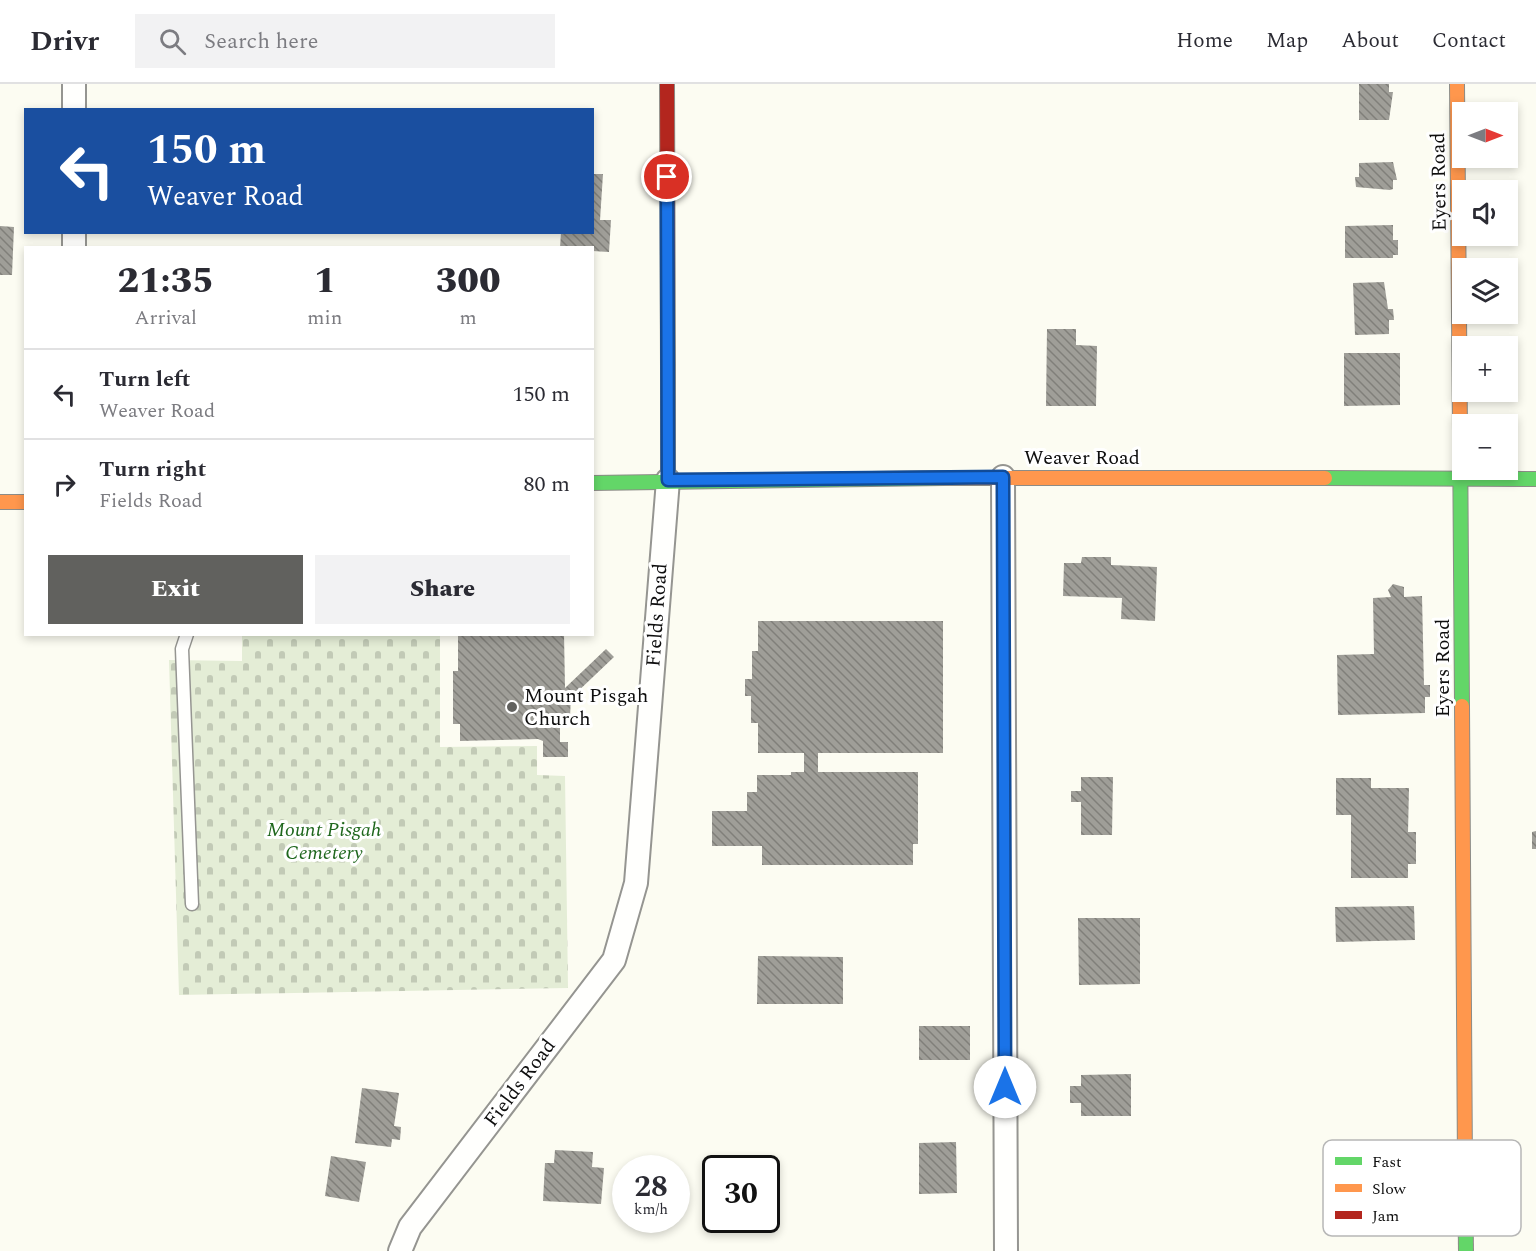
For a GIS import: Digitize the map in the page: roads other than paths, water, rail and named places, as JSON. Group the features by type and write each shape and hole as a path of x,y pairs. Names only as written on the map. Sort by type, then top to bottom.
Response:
{"street":[{"path":"74,84 74,108"},
{"name":"Fields Road","path":"400,1251 410,1227 614,960 636,883 668,480 667,84"},
{"name":"Eyers Road","path":"1457,84 1461,414"},
{"path":"1003,477 1006,1251"},
{"name":"Weaver Road","path":"594,483 668,480 1003,477 1452,479"},
{"name":"Weaver Road","path":"1518,479 1536,479"},
{"name":"Eyers Road","path":"1462,480 1465,1140"},
{"path":"0,502 24,502"},
{"name":"Eyers Road","path":"1466,1236 1466,1251"}],"lane":[{"path":"186,636 182,650 192,904"}],"place":[{"name":"Mount Pisgah Church","path":"512,707"}],"park label":[{"name":"Mount Pisgah Cemetery","path":"324,842"}]}
